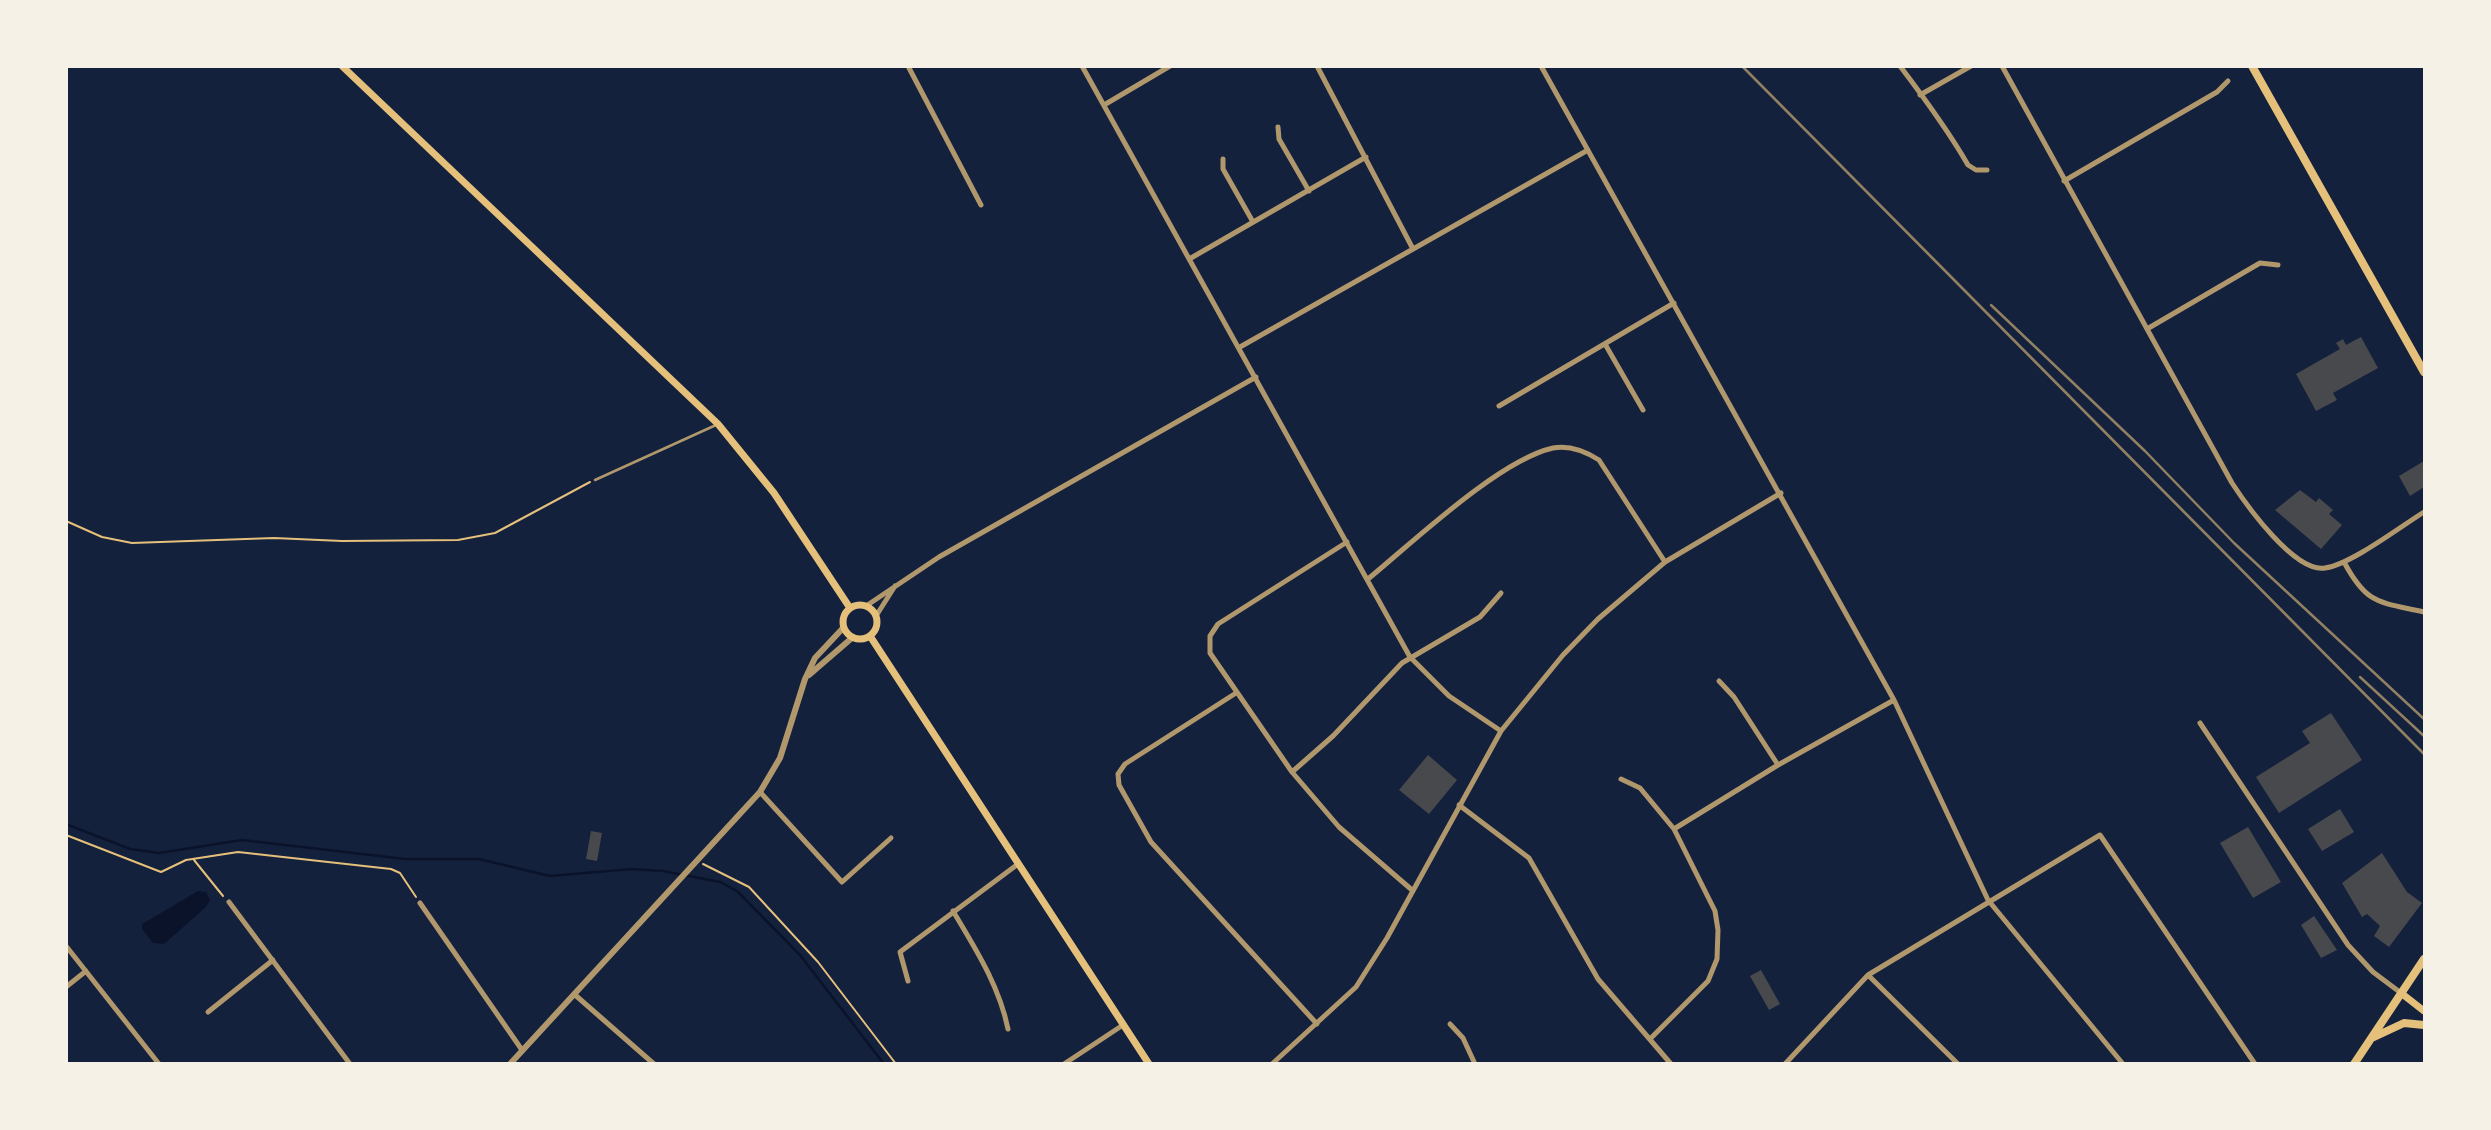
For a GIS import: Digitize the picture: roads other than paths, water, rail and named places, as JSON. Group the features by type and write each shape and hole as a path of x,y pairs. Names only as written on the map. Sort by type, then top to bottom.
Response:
{"main road":[{"path":"341,66 718,424 774,493 850,608"},
{"path":"2252,66 2424,372"},
{"path":"866,606 876,616 876,627 870,636 853,637 844,627 844,617 850,608 866,606"},
{"path":"870,636 1149,1063"},
{"path":"2354,1063 2424,959"},
{"path":"2401,993 2424,1011"},
{"path":"2371,1038 2404,1023 2424,1025"}],"street":[{"path":"908,66 981,205"},
{"path":"1082,66 1191,258 1410,657 1449,696 1501,731"},
{"path":"1104,104 1170,66"},
{"path":"1317,66 1413,249"},
{"path":"1541,66 1782,493 1894,700 1988,900 2123,1063"},
{"path":"1900,66 1920,96 1936,110 1968,165 1976,170 1987,170"},
{"path":"1920,96 1970,66"},
{"path":"2002,66 2244,502 2302,564 2323,569 2344,562 2424,513"},
{"path":"2064,181 2217,92 2228,81"},
{"path":"1278,127 1279,139 1309,191"},
{"path":"1240,347 1588,150"},
{"path":"1191,258 1366,157"},
{"path":"1223,159 1223,169 1253,222"},
{"path":"2147,329 2260,263 2278,265"},
{"path":"1499,406 1674,303"},
{"path":"1605,344 1643,410"},
{"path":"866,606 897,583 1256,377"},
{"path":"1368,579 1483,485 1530,457 1554,448 1585,451 1599,460 1665,562"},
{"path":"1274,1063 1356,988 1501,731 1563,655 1598,619 1665,562 1782,493"},
{"path":"1347,542 1218,624 1210,636 1210,653 1292,772 1339,827 1412,890"},
{"path":"2344,562 2358,588 2373,599 2424,612"},
{"path":"876,616 897,583"},
{"path":"1292,772 1333,736 1410,657 1480,617 1501,593"},
{"path":"510,1063 760,792 780,758 805,679 815,659 844,627"},
{"path":"805,679 853,637"},
{"path":"1719,681 1734,697 1779,765"},
{"path":"1236,693 1125,764 1118,774 1119,785 1151,842 1317,1024"},
{"path":"1674,829 1894,700"},
{"path":"2200,723 2348,945 2373,972 2401,993"},
{"path":"1621,779 1640,788 1674,829 1715,911 1717,959 1708,981 1650,1039"},
{"path":"760,792 842,882 891,838"},
{"path":"1459,805 1529,858 1598,979 1671,1063"},
{"path":"1786,1063 1868,975 2099,835 2255,1063"},
{"path":"908,981 900,952 1018,864"},
{"path":"229,902 273,960 283,978 350,1063"},
{"path":"420,903 522,1051"},
{"path":"953,911 984,962 1004,1011 1007,1029"},
{"path":"66,946 159,1063"},
{"path":"208,1012 273,960"},
{"path":"66,987 86,971"},
{"path":"1868,975 1958,1063"},
{"path":"574,994 654,1063"},
{"path":"1450,1024 1463,1038 1475,1063"},
{"path":"1064,1063 1123,1025"}],"lane":[{"path":"594,480 718,424"}],"water":[{"path":"198,891 206,892 210,900 206,907 164,944 153,943 142,929 142,924"}],"waterway":[{"path":"66,824 130,849 159,853 242,840 405,859 479,859 550,876 632,869 663,871 720,882 737,891 800,955 884,1064"}],"railway":[{"path":"1742,66 2424,754"},
{"path":"1991,305 2145,451 2234,543 2424,719"},
{"path":"2360,677 2424,736"}]}
